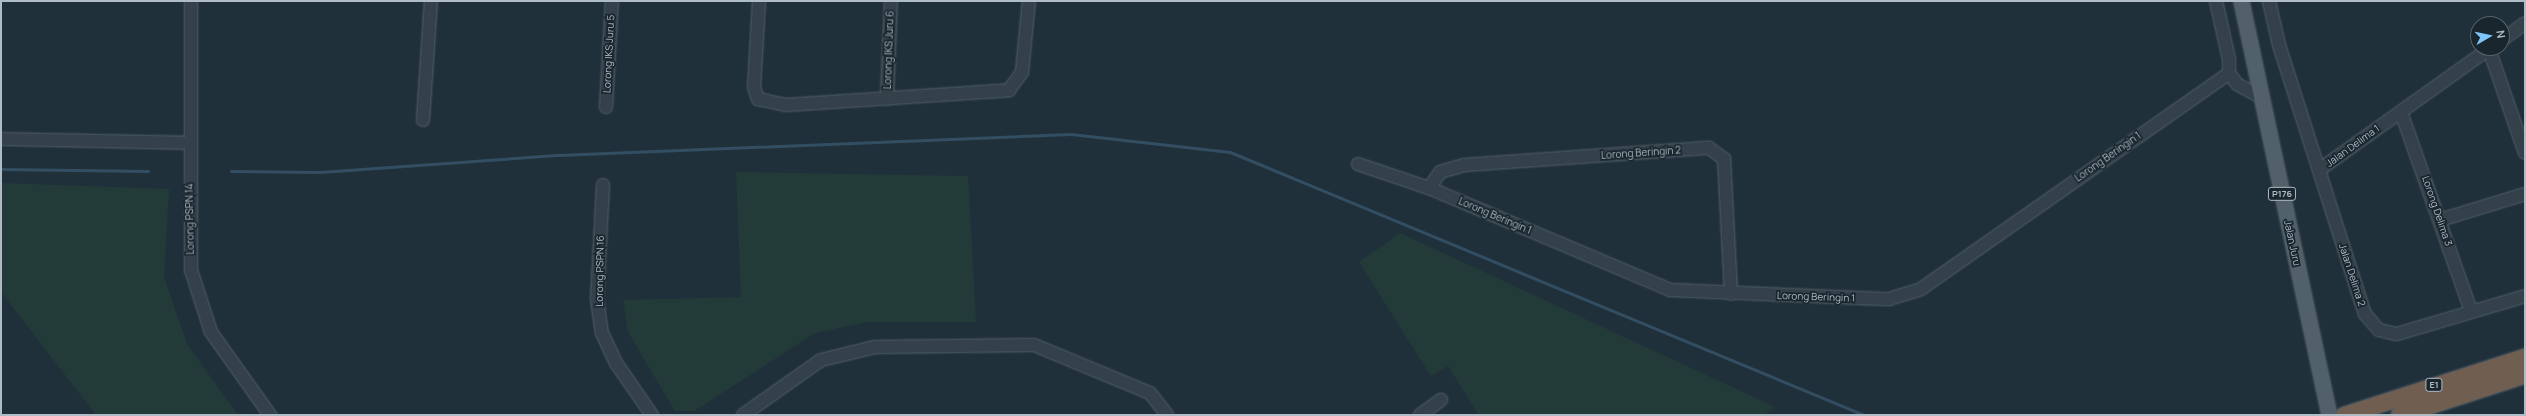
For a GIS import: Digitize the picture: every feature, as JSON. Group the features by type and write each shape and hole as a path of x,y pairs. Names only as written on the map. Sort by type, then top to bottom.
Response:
{"highway":[{"name":"E1","path":"2344,415 2525,357"},
{"name":"E1","path":"2399,415 2525,374"}],"main road":[{"name":"Jalan Juru","path":"2240,1 2328,415"}],"street":[{"name":"Lorong PSPN 14","path":"191,1 191,270 211,332 270,415"},
{"path":"423,120 431,1"},
{"name":"Lorong IKS Juru 5","path":"606,107 612,1"},
{"path":"759,1 754,87 758,99 786,105 1002,92 1015,85 1022,72 1029,1"},
{"name":"Lorong IKS Juru 6","path":"887,99 891,1"},
{"path":"2216,1 2230,59 2229,73 2237,84 2260,97"},
{"name":"Jalan Delima 1","path":"2269,1 2279,45 2320,170 2479,56"},
{"path":"2510,34 2525,23"},
{"path":"2493,56 2525,153"},
{"name":"Lorong Beringin 1","path":"1358,164 1429,188 1670,290 1731,294 1889,299 1921,289 2229,73"},
{"name":"Lorong Delima 3","path":"2401,112 2471,311"},
{"path":"1,139 190,142"},
{"name":"Lorong Beringin 2","path":"1429,188 1440,172 1464,165 1709,148 1724,159 1731,294"},
{"name":"Jalan Delima 2","path":"2320,170 2365,314 2379,330 2397,334 2525,296"},
{"name":"Lorong PSPN 16","path":"603,185 597,299 602,333 616,363 652,415"},
{"path":"2440,220 2525,194"},
{"path":"743,415 821,360 875,347 1034,345 1150,393 1167,415"},
{"path":"1420,415 1441,400"}],"green space":[{"path":"736,172 968,176 976,322 867,322 815,333 694,411 675,411 628,332 623,300 741,297"},
{"path":"1,183 169,189 164,277 187,344 238,415 96,415 1,292"},
{"path":"1400,233 1775,407 1764,415 1479,415 1448,366 1431,376 1359,262"}],"waterway":[{"path":"231,171 320,172 559,155 1071,134 1230,152 1864,415"},
{"path":"1,169 148,171"}]}
